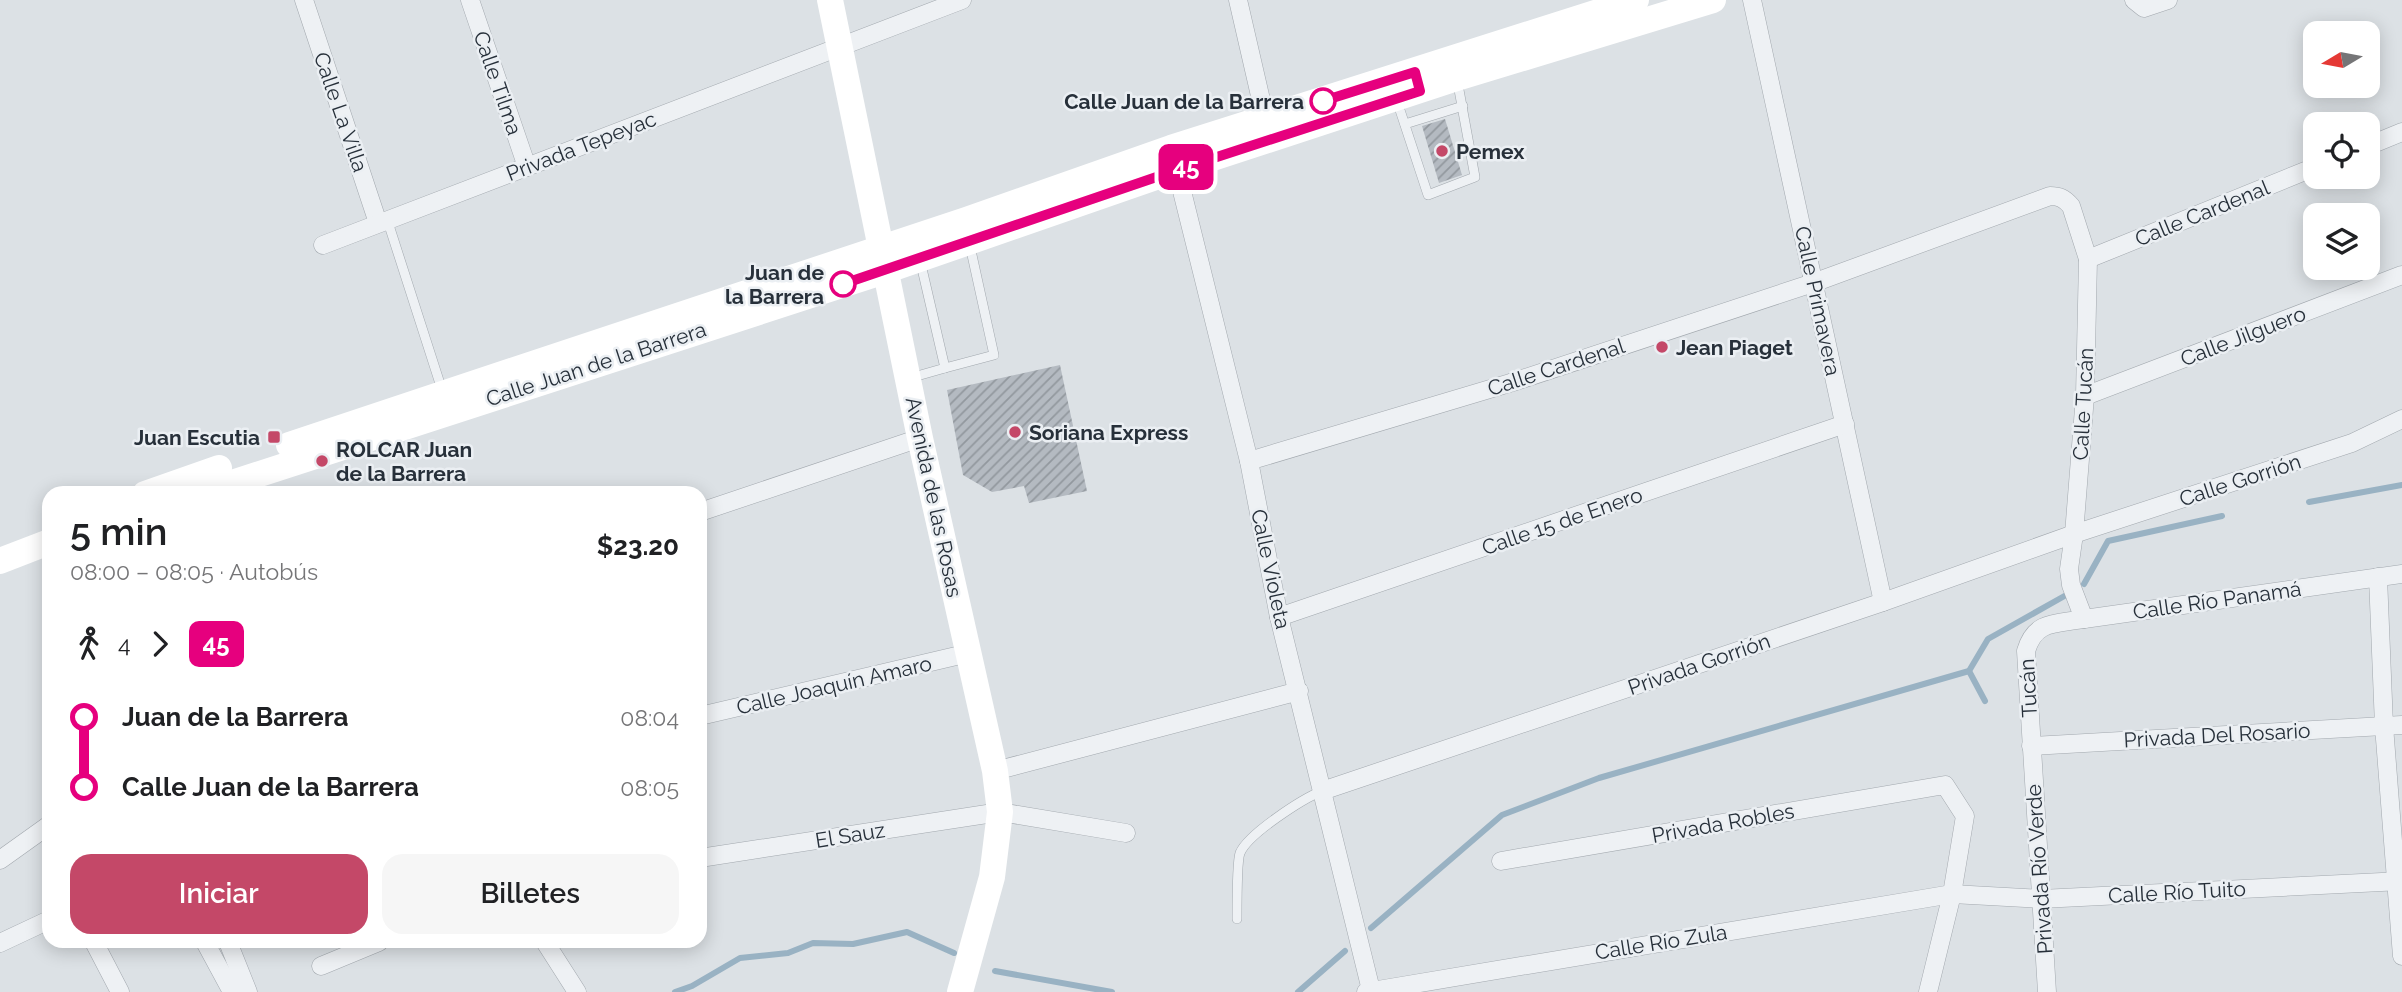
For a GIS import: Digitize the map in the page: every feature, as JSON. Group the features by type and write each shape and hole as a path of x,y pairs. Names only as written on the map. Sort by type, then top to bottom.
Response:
{"main road":[{"name":"Avenida de las Rosas","path":"830,0 920,438 995,771 1000,812 992,877 960,992"},
{"name":"Calle Juan de la Barrera","path":"1409,96 1636,0"},
{"name":"Calle Juan de la Barrera","path":"195,486 233,480 1174,159 1268,130 1409,96 1457,78 1713,0"},
{"name":"Calle Juan de la Barrera","path":"233,480 443,394 882,260"},
{"path":"0,545 42,540"},
{"path":"0,561 42,541"}],"street":[{"name":"Calle La Villa","path":"304,0 383,221"},
{"name":"Calle Tilma","path":"470,0 527,167"},
{"name":"Privada Tepeyac","path":"323,244 962,0"},
{"path":"1238,0 1268,130"},
{"name":"Calle Primavera","path":"1752,0 1884,602"},
{"path":"2134,0 2144,8 2168,0"},
{"path":"2380,141 2402,132"},
{"name":"Calle Violeta","path":"1174,159 1249,461 1279,617 1299,691 1368,991"},
{"name":"Calle Cardenal","path":"2088,259 2303,172"},
{"name":"Calle Cardenal","path":"1249,461 1510,383 1814,283 2050,196 2057,196"},
{"name":"Calle Tucán","path":"2057,196 2071,206 2088,259 2085,396 2070,577 2084,619"},
{"name":"Calle Jilguero","path":"2085,396 2402,275"},
{"name":"Calle Gorrión","path":"2074,534 2352,443 2402,419"},
{"name":"Calle 15 de Enero","path":"1279,617 1845,424"},
{"path":"707,510 920,438"},
{"name":"Privada Gorrión","path":"1322,791 1884,602 2074,534"},
{"name":"Calle Río Panamá","path":"2034,632 2042,627 2084,619 2402,575"},
{"path":"2378,577 2393,725 2402,956"},
{"name":"Tucán","path":"2031,746 2026,650 2034,632"},
{"name":"Calle Joaquín Amaro","path":"707,714 969,653"},
{"path":"995,771 1299,691"},
{"name":"Privada Del Rosario","path":"2031,746 2393,725"},
{"name":"Privada Río Verde","path":"2031,746 2047,992"},
{"name":"Privada Robles","path":"1501,861 1945,785 1965,816 1952,894"},
{"name":"El Sauz","path":"707,857 1000,812 1126,833"},
{"path":"0,860 42,830"},
{"name":"Calle Río Tuito","path":"1952,894 2041,899 2399,882"},
{"path":"1928,992 1952,894"},
{"name":"Calle Río Zula","path":"1368,991 1952,894"},
{"path":"0,943 42,923"},
{"path":"97,948 120,992"},
{"path":"208,948 232,992"},
{"path":"231,948 248,992"},
{"path":"321,966 364,948"},
{"path":"548,948 577,992"}],"lane":[{"path":"1457,78 1475,177 1428,195 1409,96 1462,106"},
{"name":"Calle La Villa","path":"383,221 443,394"},
{"path":"908,379 994,355 967,231"},
{"path":"917,248 945,368"},
{"path":"1237,919 1240,853 1261,829 1310,796 1322,791"}],"building":[{"name":"Pemex","path":"1445,119 1462,175 1439,183 1422,126"},
{"name":"Soriana Express","path":"1060,365 1087,491 1029,503 1024,486 992,492 963,475 947,390"}],"waterway":[{"path":"2309,502 2402,485"},
{"path":"2084,584 2108,541 2222,516"},
{"path":"1371,928 1502,815 1599,778 1969,671 1988,639 2068,594"},
{"path":"1969,671 1985,701"},
{"path":"675,992 692,986 740,958 788,953 813,943 853,944 907,932 954,953"},
{"path":"1298,992 1345,951"},
{"path":"995,971 1112,992"}],"bus line":[{"name":"45","path":"843,284 1177,170 1420,91 1415,72 1323,101"}],"place":[{"name":"Calle Juan de la Barrera","path":"1323,101"},
{"name":"Pemex","path":"1442,151"},
{"name":"Juan de la Barrera","path":"843,284"},
{"name":"Jean Piaget","path":"1662,347"},
{"name":"Soriana Express","path":"1015,432"},
{"name":"Juan Escutia","path":"274,437"},
{"name":"ROLCAR Juan de la Barrera","path":"322,461"}]}
